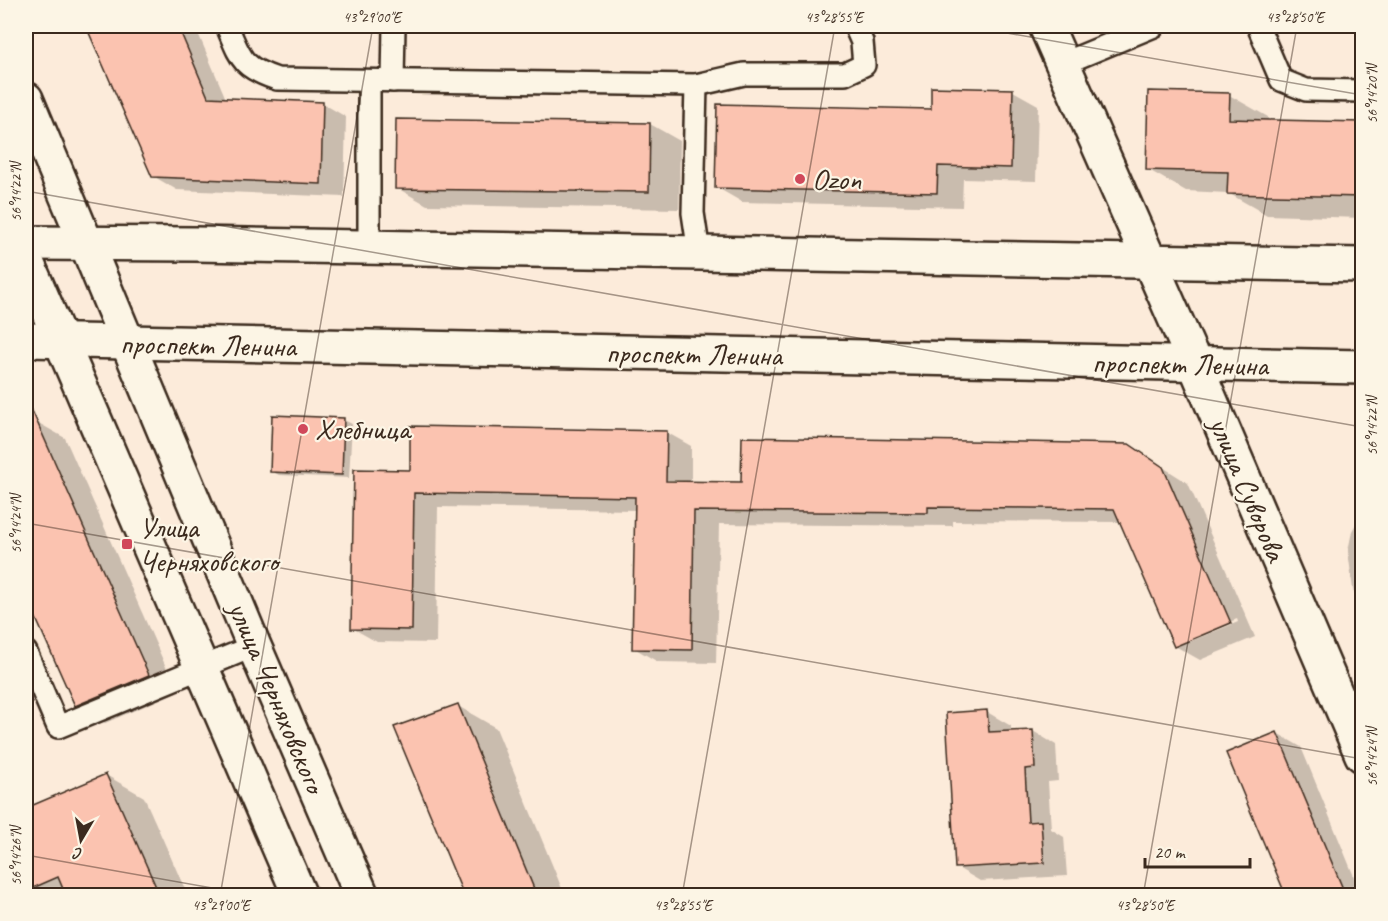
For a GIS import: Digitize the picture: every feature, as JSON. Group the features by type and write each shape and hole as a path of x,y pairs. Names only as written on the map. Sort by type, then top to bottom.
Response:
{"main road":[{"name":"улица Суворова","path":"1046,26 1195,364 1362,755"},
{"name":"улица Черняховского","path":"26,99 254,646 362,896"},
{"path":"26,243 85,242 1362,265"},
{"path":"26,260 300,896"},
{"name":"проспект Ленина","path":"26,340 1362,367"}],"lane":[{"path":"227,26 241,59 254,71 277,79 696,85 744,74 846,74 864,65 862,42 855,26"},
{"path":"393,81 394,26"},
{"path":"1062,64 1154,26"},
{"path":"1258,26 1281,80 1306,90 1362,91"},
{"path":"369,81 369,247"},
{"path":"696,85 693,213 699,253"},
{"path":"26,652 58,727 254,646"}],"building":[{"path":"86,26 178,26 208,97 323,102 321,184 152,177"},
{"path":"931,87 1013,89 1011,168 938,166 937,193 715,188 717,104 931,109"},
{"path":"1148,91 1230,93 1229,119 1362,122 1362,197 1227,194 1228,172 1146,170"},
{"path":"396,119 650,123 649,192 395,189"},
{"path":"26,397 149,675 75,706 26,596"},
{"path":"272,415 344,418 342,475 270,472"},
{"path":"410,426 667,431 666,481 741,482 742,437 1129,444 1163,467 1231,623 1174,647 1114,509 928,507 928,513 694,511 692,650 632,649 635,497 414,493 412,630 351,629 354,469 410,470"},
{"path":"458,704 537,896 464,896 394,727"},
{"path":"987,710 989,732 1033,730 1035,768 1025,769 1028,822 1041,821 1044,863 955,868 946,713"},
{"path":"1277,732 1346,896 1286,896 1226,753"},
{"path":"106,774 160,896 66,896 58,877 26,891 26,808"}],"place":[{"name":"Ozon","path":"800,179"},
{"name":"Хлебница","path":"303,429"},
{"name":"Улица Черняховского","path":"127,544"}]}
